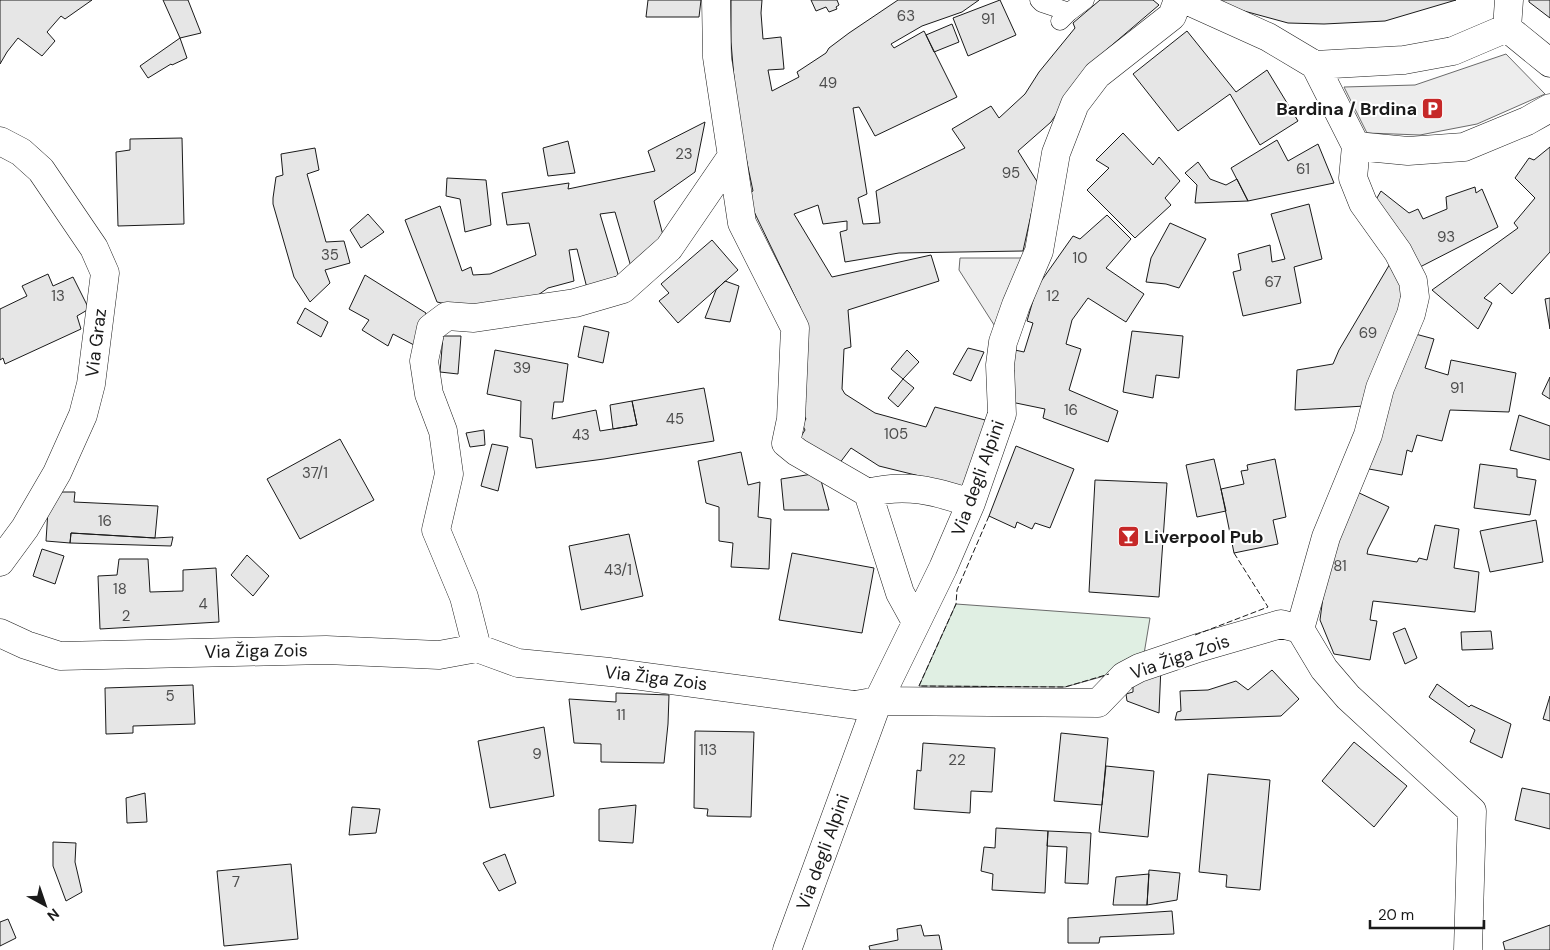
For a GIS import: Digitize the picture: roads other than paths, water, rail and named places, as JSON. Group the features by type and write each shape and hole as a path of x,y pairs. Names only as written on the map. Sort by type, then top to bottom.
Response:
{"street":[{"path":"716,0 717,58 742,223 795,328 791,419 786,443 797,452 868,493 900,593 916,622"},
{"name":"Via degli Alpini","path":"787,950 878,701 943,568 971,503 1002,414 1000,365 1003,342 1016,305 1039,251 1056,153 1075,104 1096,75 1172,16 1178,0"},
{"path":"1186,0 1268,37 1315,65 1356,146 1353,178 1360,197 1376,224 1398,252 1413,281 1415,297 1411,314 1380,388 1368,435 1326,537 1300,629 1324,669 1348,697 1472,811 1468,950"},
{"path":"1507,28 1509,0"},
{"path":"1315,65 1404,60 1453,51 1507,28"},
{"path":"1507,28 1550,63"},
{"path":"1356,146 1408,151 1464,147 1527,122 1550,108"},
{"name":"Via Graz","path":"0,141 21,152 41,170 94,248 105,272 91,384 83,415 56,473 25,528 0,562"},
{"path":"477,648 464,597 436,530 449,474 443,431 429,394 424,361 431,328 447,316 474,318 575,303 623,289 669,248 732,156"},
{"path":"868,493 886,488 938,492 971,503"},
{"name":"Via Žiga Zois","path":"0,633 26,645 60,656 326,650 439,655 477,648 518,663 610,672 855,704 878,701 915,703 1098,703 1124,676 1139,668 1198,648 1281,624 1300,629"}],"lane":[{"path":"1039,0 1065,16 1085,0"}],"place":[{"name":"Bardina / Brdina","path":"1433,109"},
{"name":"Liverpool Pub","path":"1128,537"}]}
